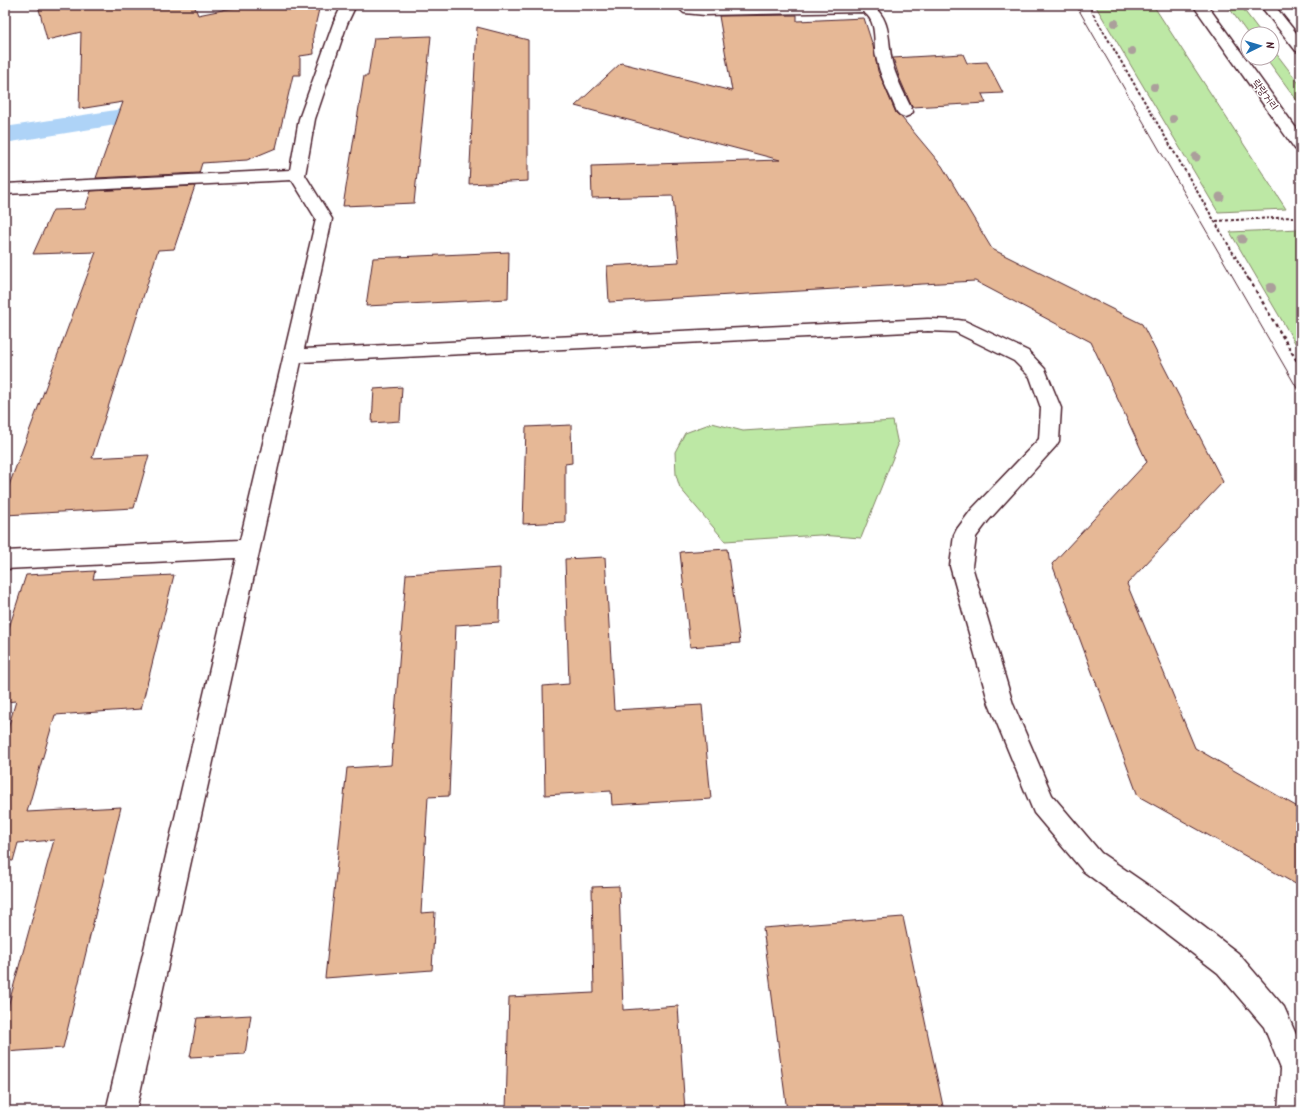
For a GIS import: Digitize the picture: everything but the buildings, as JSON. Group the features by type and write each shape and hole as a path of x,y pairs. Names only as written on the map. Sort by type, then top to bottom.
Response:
{"street":[{"path":"121,1111 324,219 297,175 307,119 340,24 349,5"},
{"path":"682,5 690,10 705,12 866,8 874,13 882,34 883,56 887,70 905,112"},
{"name":"락랑거리","path":"1200,5 1301,146"},
{"path":"1267,5 1301,48"},
{"path":"5,189 297,175"},
{"path":"293,356 928,325 958,326 1021,356 1038,374 1051,408 1049,441 980,515 965,535 961,566 1001,704 1023,759 1044,804 1092,862 1155,907 1228,963 1274,1017 1296,1069 1292,1111"},
{"path":"5,560 249,548"}],"path":[{"path":"1088,5 1301,368"},
{"path":"1216,221 1293,217"}],"green space":[{"path":"1095,5 1153,5 1286,209 1218,212"},
{"path":"1227,5 1240,5 1256,26 1242,26"},
{"path":"1280,58 1301,86 1301,106 1272,66 1280,66"},
{"path":"1301,230 1301,353 1230,232"},
{"path":"893,421 898,445 861,538 820,535 725,541 680,488 676,475 675,452 685,433 712,423 743,431"}],"waterway":[{"path":"5,135 168,110"}],"tram line":[{"path":"1076,5 1301,395"}]}
